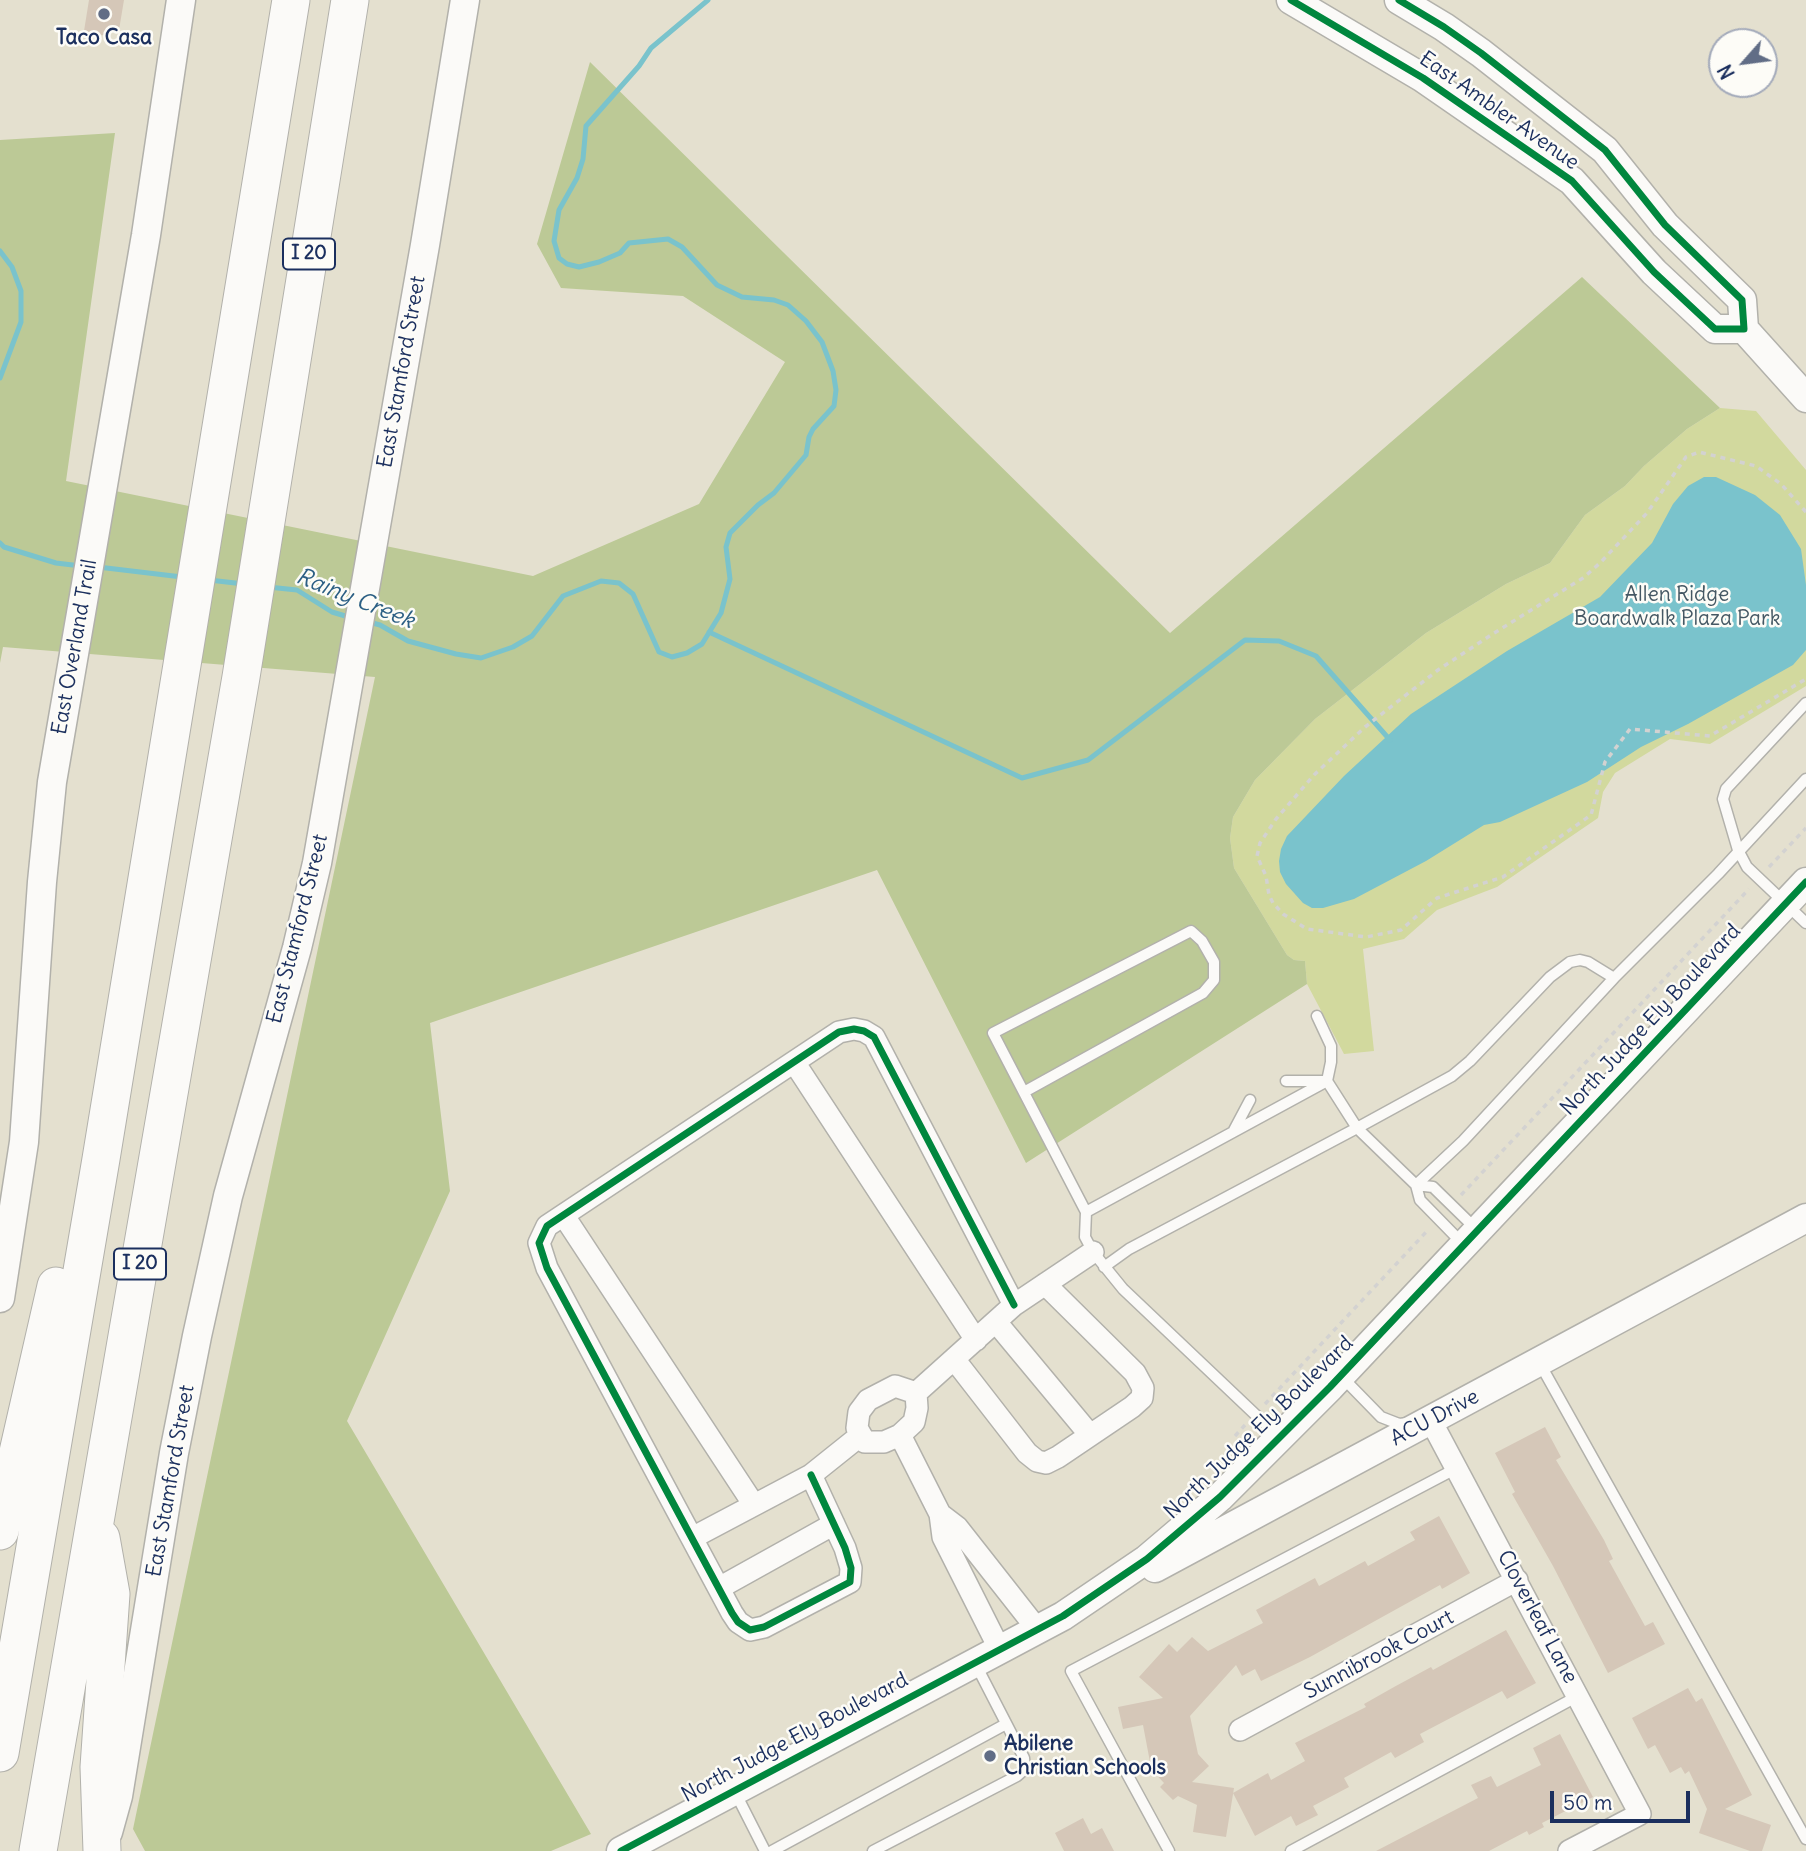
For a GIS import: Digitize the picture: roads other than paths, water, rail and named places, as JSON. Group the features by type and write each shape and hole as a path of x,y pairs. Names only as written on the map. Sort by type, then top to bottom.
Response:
{"highway":[{"name":"I 20","path":"0,1754 183,666 291,0"},
{"name":"I 20","path":"38,1851 241,677 350,0"},
{"path":"0,1531 79,1187 101,1158"},
{"path":"97,1516 111,1594 99,1768 102,1851"}],"main road":[{"name":"East Overland Trail","path":"0,1298 24,1142 42,881 52,782 146,235 181,0"},
{"name":"East Stamford Street","path":"102,1851 118,1796 174,1453 197,1336 228,1196 312,887 348,694 465,0"},
{"name":"East Ambler Avenue","path":"1292,0 1423,78 1572,181 1654,272 1715,329 1744,329 1742,299 1665,225 1605,150 1480,52 1399,0"},
{"path":"1744,329 1806,398"},
{"name":"North Judge Ely Boulevard","path":"621,1851 1038,1630 1147,1559 1220,1497 1341,1375 1806,882"},
{"name":"ACU Drive","path":"1063,1616 1432,1421 1806,1218"}],"street":[{"path":"811,1475 851,1568 850,1582 764,1627 750,1630 738,1622 547,1268 539,1243 547,1226 838,1032 854,1029 874,1037 1014,1305"},
{"path":"794,1062 976,1339"},
{"path":"564,1216 754,1505"},
{"path":"916,1393 1014,1305 1045,1284 1098,1259"},
{"path":"954,1359 1027,1453 1037,1461 1046,1463 1142,1398 1143,1388 1135,1373 1045,1284"},
{"path":"996,1322 1090,1435"},
{"path":"895,1386 916,1393 914,1422 900,1435 884,1442 865,1442 857,1428 859,1412 868,1400 895,1386"},
{"name":"Cloverleaf Lane","path":"1432,1421 1640,1814 1569,1851"},
{"path":"692,1538 811,1475 861,1435"},
{"path":"900,1435 940,1514 943,1537 1000,1650"},
{"path":"940,1514 957,1527 1038,1630"},
{"path":"719,1588 834,1524"},
{"name":"Sunnibrook Court","path":"1240,1730 1517,1580"}],"lane":[{"path":"1806,702 1726,789 1723,799 1738,850 1747,867 1806,923"},
{"path":"1416,1185 1463,1141 1806,779"},
{"path":"1024,1092 1203,993 1214,980 1214,962 1202,941 1191,931 993,1033 1086,1212 1085,1237 1098,1259 1123,1289 1279,1437"},
{"path":"1098,1259 1129,1249 1452,1076 1470,1061 1561,967 1580,960 1615,978"},
{"path":"1317,1016 1331,1046 1327,1081 1357,1128 1416,1185 1420,1199 1471,1238"},
{"path":"1286,1082 1327,1081"},
{"path":"1086,1212 1327,1081"},
{"path":"1233,1132 1250,1100"},
{"path":"1416,1185 1433,1187 1471,1238"},
{"path":"1539,1362 1806,1839"},
{"path":"1341,1375 1381,1417 1399,1424 1432,1421"},
{"path":"1169,1851 1071,1671 1457,1468"},
{"path":"873,1851 1017,1776 1024,1769 1024,1758 975,1663"},
{"path":"1290,1851 1578,1696"},
{"path":"772,1851 1006,1724"},
{"path":"734,1790 765,1851"}],"water":[{"path":"1704,477 1716,477 1755,495 1780,515 1801,549 1806,585 1806,650 1793,665 1641,747 1587,782 1500,822 1484,825 1426,861 1354,899 1323,908 1312,908 1303,903 1286,884 1280,872 1281,849 1287,836 1344,776 1411,714 1507,651 1600,597 1652,543 1673,504 1688,486"}],"waterway":[{"name":"Rainy Creek","path":"369,622 380,625 408,641 481,658 513,647 532,636 563,596 601,581 619,583 633,594 659,652 672,657 687,653 702,644 721,613 730,579 726,547 730,533 774,493 806,455 813,429 834,406 836,390 833,371 822,342 806,321 788,305 774,300 742,297 717,285 682,247 668,239 629,243 620,253 579,267 567,264 559,258 554,241 559,210 577,178 583,159 586,126 639,66 651,48 708,0"},
{"name":"Rainy Creek","path":"0,251 12,267 21,291 21,322 0,378"},
{"name":"Rainy Creek","path":"0,543 4,547 56,563 81,566"},
{"name":"Rainy Creek","path":"98,567 182,577"},
{"name":"Rainy Creek","path":"209,580 244,584"},
{"name":"Rainy Creek","path":"268,587 297,590 332,612 352,618"},
{"path":"709,632 1022,778 1088,760 1245,640 1279,641 1316,656 1390,740"}],"place":[{"name":"Taco Casa","path":"104,14"},
{"name":"Abilene Christian Schools","path":"990,1756"}],"park label":[{"name":"Allen Ridge Boardwalk Plaza Park","path":"1677,607"}]}
